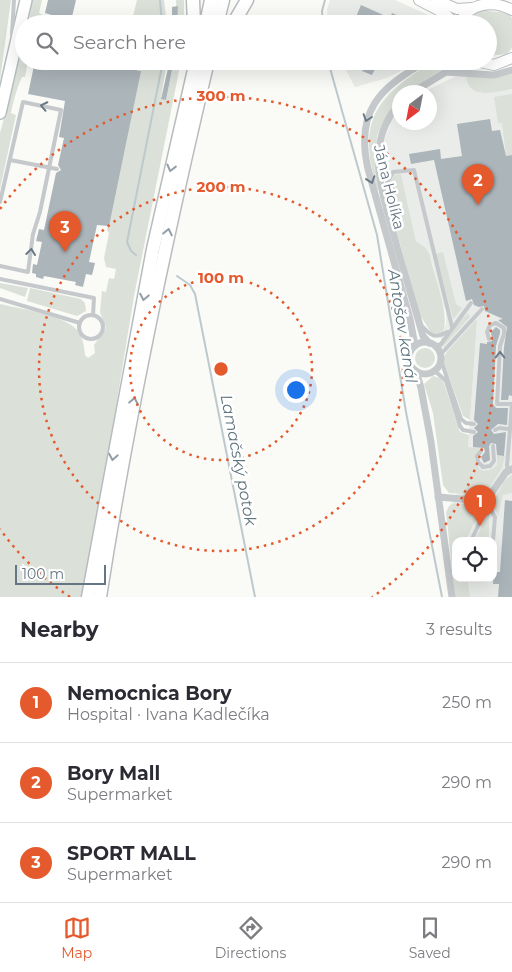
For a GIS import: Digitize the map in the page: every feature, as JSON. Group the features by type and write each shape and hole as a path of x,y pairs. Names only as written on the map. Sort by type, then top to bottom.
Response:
{"highway":[{"path":"192,0 193,15"},
{"path":"208,15 212,0"},
{"path":"220,15 223,0"},
{"path":"238,15 247,0"},
{"path":"88,597 153,250 193,70"},
{"path":"100,597 134,398 172,212 206,70"},
{"path":"203,83 211,70"}],"main road":[{"path":"19,15 20,0"},
{"path":"23,15 26,0"},
{"path":"419,0 457,9 472,8 491,2 502,4 512,10"},
{"path":"437,5 447,15"},
{"path":"464,15 472,8"},
{"path":"0,113 15,55"},
{"path":"497,65 512,58"}],"street":[{"name":"Jána Holíka","path":"412,70 398,78 377,98 369,110 364,128 363,150 395,263 415,346"},
{"path":"424,85 448,70"},
{"path":"445,72 494,75 512,70"},
{"name":"Jána Holíka","path":"392,114 379,149 383,191 423,336 432,344"},
{"path":"416,371 428,374 435,371 441,357 432,344 415,346 409,357 410,364 416,371 421,388 452,597"},
{"path":"421,388 428,374"},
{"path":"438,497 486,501 511,469"}],"lane":[{"path":"5,75 13,33 14,0"},
{"path":"0,202 23,102 61,110 40,212 33,234 28,272 0,266"},
{"path":"10,160 57,169"},
{"path":"383,191 390,175 400,170 414,170 450,329"},
{"path":"0,279 94,298 93,315"},
{"path":"0,299 80,323"},
{"path":"432,344 441,344 450,329 471,303"},
{"path":"474,424 466,423 461,419 441,357 482,309"},
{"path":"93,315 100,318 103,325 102,332 97,337 90,338 82,334 80,323 87,316 93,315"},
{"path":"489,339 487,332 490,325 496,323 504,328 500,346 497,404 512,404 510,451 507,466 511,469"},
{"path":"420,324 433,336 438,337 450,329"},
{"path":"435,371 446,381 460,426 464,430 474,432"},
{"path":"495,430 499,428 510,429"},
{"path":"481,451 477,456 478,462 483,466 490,466 494,461 493,446"},
{"path":"473,537 484,514 486,501"},
{"path":"486,501 495,517 493,537"}],"shaded area":[{"path":"0,0 11,0 0,80"},
{"path":"32,0 42,0 39,13 43,15 30,15"},
{"path":"137,0 164,0 166,15 133,15"},
{"path":"176,0 184,0 184,15 177,15"},
{"path":"330,0 395,0 427,15 327,15"},
{"path":"484,8 489,11 509,13 512,18 512,48 507,54 497,55 497,15 474,15 475,12"},
{"path":"17,70 26,70 25,77 22,77 20,81 12,108 11,113 16,115 0,189 0,133"},
{"path":"140,70 166,70 161,98 166,100 172,70 179,70 134,296 85,597 0,597 0,304 41,313 71,325 79,333 85,355 88,358 95,353 94,345 106,328 100,312 102,291 106,292 109,278 114,279 116,269 106,267 104,258 109,233 107,230"},
{"path":"346,70 403,70 387,78 355,87"},
{"path":"420,70 442,70 418,85 400,85"},
{"path":"512,74 512,89 491,93 477,92 472,89 466,75 489,78"},
{"path":"466,75 480,93 512,89 512,597 458,597 456,582 497,582 497,537 452,537 452,550 447,511 469,471 468,447 477,321 446,353 439,334 446,325 446,313 430,255 426,248 416,241 401,174 389,186 388,192 382,158 385,138 392,121 392,130 437,130 437,86 454,77"},
{"path":"392,92 392,109 377,137 378,191 369,146 370,129 376,113"},
{"path":"512,94 512,155 506,156 502,123 498,123 494,97"},
{"path":"401,174 416,241 426,248 430,255 441,295 445,317 442,333 434,334 430,331 420,315 387,198 389,186 394,175"},
{"path":"443,252 456,304 462,308 453,319 436,254"},
{"path":"0,283 28,288 25,297 0,288"},
{"path":"30,288 81,299 85,303 86,311 77,316 27,301"},
{"path":"468,313 470,317 441,349 439,346"},
{"path":"476,320 470,420 463,416 443,360 446,353"},
{"path":"425,348 432,351 435,358 432,365 425,368 418,365 415,358 418,351"},
{"path":"433,376 440,378 444,383 460,432 469,435 468,447 480,448 475,459 479,469 491,470 497,465 497,455 505,456 502,468 485,495 449,493 443,485 433,413 424,384"},
{"path":"512,475 512,493 503,495 498,517 493,503 504,481"},
{"path":"455,503 475,505 480,512 467,537 452,537 452,569 446,512 449,506"},
{"path":"488,513 489,537 477,537"},
{"path":"453,582 468,582 470,597 455,597"}],"building":[{"path":"48,0 76,0 72,15 52,15 45,13"},
{"path":"361,5 383,15 357,15"},
{"path":"178,6 178,15 172,15 172,7"},
{"path":"33,70 141,71 109,226 97,225 89,262 95,263 92,275 86,274 83,287 75,285 76,282 44,276 43,279 36,277 36,274 32,273 33,264 37,265 42,242 36,241 39,229 44,230 56,173 61,170 58,165 64,138 59,137 65,101 28,94"},
{"path":"168,70 172,70 166,100 161,99"},
{"path":"362,70 374,70 372,75"},
{"path":"490,119 492,131 500,130 506,156 512,155 512,396 509,395 508,400 501,400 507,327 498,320 503,319 485,311 484,306 474,305 472,299 466,301 434,160 411,164 409,154 440,149 441,159 462,156 457,124"},
{"path":"496,327 500,330 500,333 496,346 493,404 496,408 508,408 507,425 498,424 491,430 494,434 506,432 504,456 497,455 496,444 491,443 489,446 490,460 484,463 481,457 485,452 484,448 473,447 473,436 478,432 474,428 478,424 474,420 480,343 487,344 487,342 492,341 491,332"},
{"path":"505,500 512,501 512,597 498,597 499,584 493,584 493,582 497,582 497,572 500,572"}],"waterway":[{"name":"Lamačský potok","path":"160,0 161,15"},
{"name":"Antošov kanál","path":"322,15 325,0"},
{"name":"Lamačský potok","path":"136,255 131,251 127,242 161,70"},
{"name":"Antošov kanál","path":"331,70 377,235 406,412 442,597"},
{"name":"Lamačský potok","path":"177,276 190,285 195,294 255,597"}],"place":[{"name":"Bory Mall","path":"478,205"},
{"name":"SPORT MALL","path":"65,252"},
{"name":"Nemocnica Bory","path":"480,526"}]}
